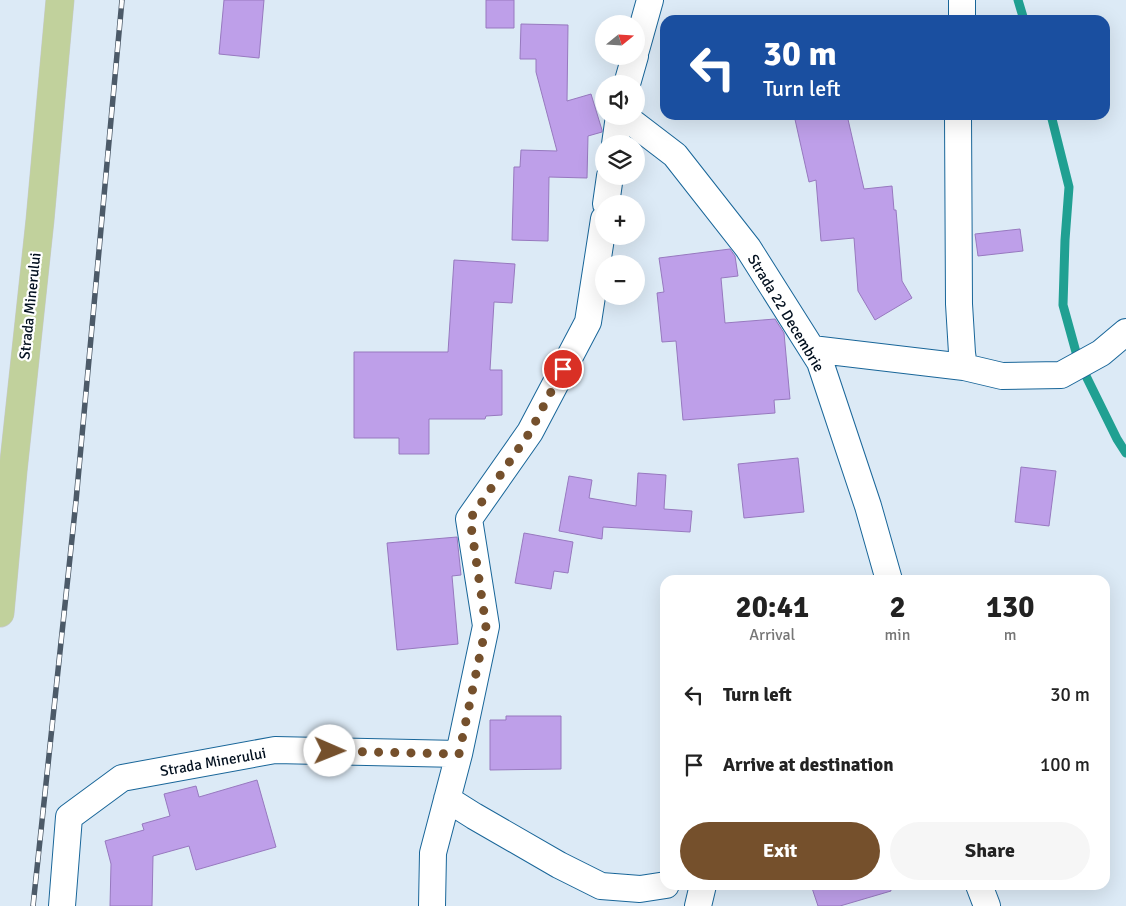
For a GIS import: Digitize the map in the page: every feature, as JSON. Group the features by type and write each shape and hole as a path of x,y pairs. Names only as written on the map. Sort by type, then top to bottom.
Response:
{"main road":[{"name":"Strada Minerului","path":"0,613 40,220 60,0"}],"street":[{"path":"645,18 650,0"},
{"path":"962,0 962,15"},
{"path":"958,120 960,304 964,367"},
{"name":"Strada 22 Decembrie","path":"636,125 675,155 748,248 820,362 868,506 888,575"},
{"path":"432,906 434,853 459,754 486,626 470,519 530,432 588,322 600,245"},
{"path":"812,349 964,367 1002,376 1060,376 1101,353 1126,332"},
{"name":"Strada Minerului","path":"62,906 69,817 122,778 275,750 459,754"},
{"path":"448,799 558,865 601,886 640,889 660,886"},
{"path":"698,906 702,890"},
{"path":"981,890 987,906"}],"building":[{"path":"224,0 264,0 259,58 219,54"},
{"path":"486,0 514,0 514,28 486,28"},
{"path":"521,24 568,25 567,101 591,94 595,107 595,125 600,125 602,130 602,132 588,136 587,178 549,177 548,241 512,240 514,167 520,167 521,150 557,151 536,72 536,59 520,59"},
{"path":"795,120 848,120 864,189 892,186 902,281 912,298 875,320 858,291 854,238 821,241 816,180 809,182"},
{"path":"1020,229 1023,251 978,256 975,234"},
{"path":"730,249 735,256 738,276 721,278 725,323 775,319 784,333 790,399 774,400 775,413 683,420 676,341 662,342 657,293 664,292 659,258"},
{"path":"454,260 515,264 512,303 494,302 490,370 502,370 502,415 486,416 485,419 429,419 429,454 399,454 399,438 354,438 354,352 448,352"},
{"path":"798,458 804,512 744,518 738,464"},
{"path":"1021,467 1056,471 1049,526 1015,522"},
{"path":"638,473 666,475 664,509 692,511 690,532 603,527 602,539 559,531 569,476 592,480 589,498 636,506"},
{"path":"524,533 573,542 568,573 554,571 551,589 515,583"},
{"path":"457,537 461,575 452,576 458,644 397,650 387,543"},
{"path":"506,716 561,716 561,769 490,770 490,720 506,720"},
{"path":"257,780 276,847 196,870 189,846 153,856 152,906 110,906 111,864 105,841 144,830 142,824 170,816 164,794 196,786 199,797"},
{"path":"813,890 891,890 840,906 818,906"}],"waterway":[{"path":"1018,0 1022,15"},
{"path":"1052,120 1069,187 1063,305 1079,363"},
{"path":"1086,376 1117,439 1126,453"}],"railway":[{"path":"33,906 76,501 122,0"}],"route":[{"path":"330,751 459,754 486,626 470,519 530,432 563,369"}]}
